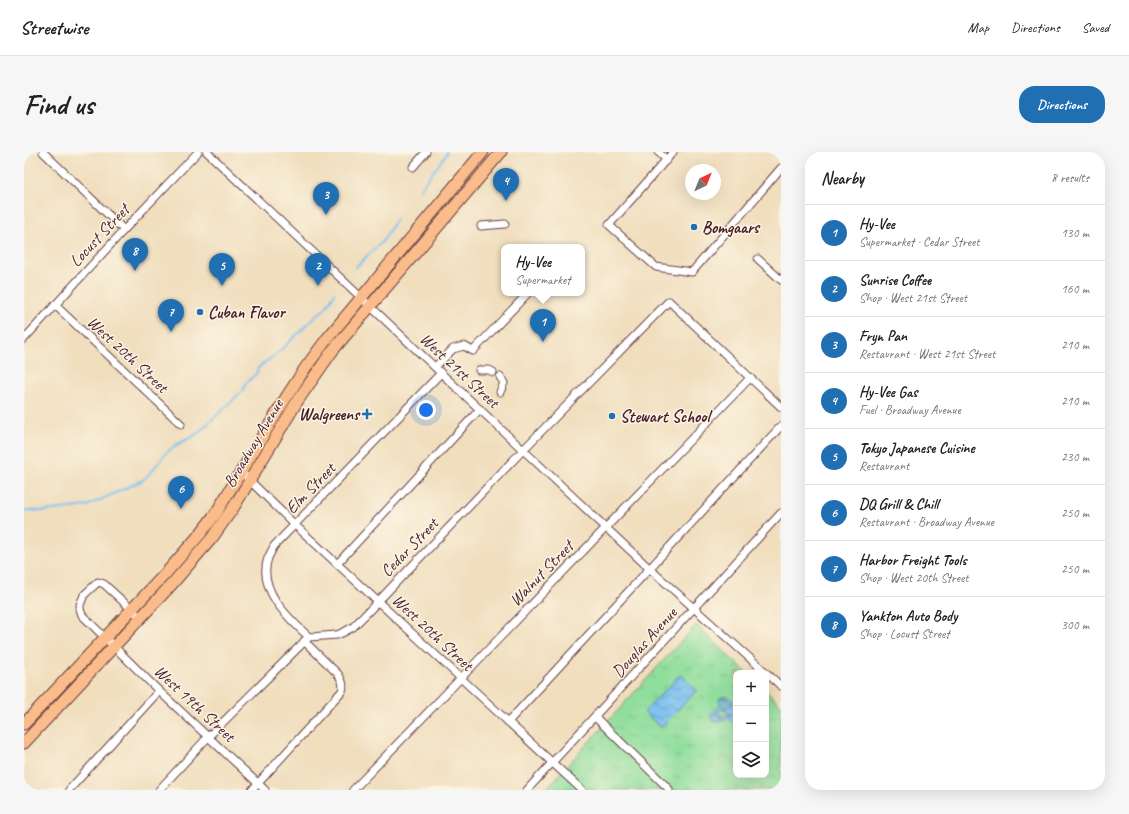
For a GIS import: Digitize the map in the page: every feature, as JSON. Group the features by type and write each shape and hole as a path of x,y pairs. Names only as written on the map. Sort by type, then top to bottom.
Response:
{"highway":[{"name":"Broadway Avenue","path":"24,724 166,573 201,533 216,513 306,367 326,340 483,152"},
{"name":"Broadway Avenue","path":"24,743 141,618 212,538 232,510 298,400 333,350 501,152"}],"street":[{"path":"42,152 124,230"},
{"name":"Locust Street","path":"24,339 198,152"},
{"name":"West 21st Street","path":"207,152 523,450 650,568 781,686"},
{"path":"413,167 426,152"},
{"path":"658,152 667,160"},
{"path":"674,152 609,225 656,266 692,272 781,168"},
{"path":"481,226 505,224"},
{"path":"758,259 781,280"},
{"name":"Elm Street","path":"258,783 342,691 344,686 338,674 279,606 272,592 266,573 268,558 274,546 449,359 458,351 468,348 473,350 525,296"},
{"name":"Cedar Street","path":"307,639 337,635 353,627 669,301 750,378"},
{"name":"West 20th Street","path":"55,305 181,424"},
{"path":"478,370 489,370 494,372"},
{"path":"500,378 504,383 500,392"},
{"path":"750,378 781,407"},
{"name":"Walnut Street","path":"353,790 750,378"},
{"path":"337,564 480,409"},
{"path":"508,722 781,426"},
{"name":"West 20th Street","path":"241,472 295,525 582,790"},
{"name":"Douglas Avenue","path":"528,790 781,514"},
{"name":"West 19th Street","path":"131,609 104,584 98,582 84,595 80,605 82,615 104,638 159,692 266,790"},
{"path":"131,609 141,618"},
{"path":"159,790 208,737 307,639"},
{"path":"69,790 159,692"},
{"path":"595,718 669,790"},
{"path":"252,790 258,783"}],"green space":[{"path":"696,625 744,670 733,670 733,778 769,778 769,694 781,705 781,790 545,790"}],"water":[{"path":"681,674 697,690 661,728 644,712"},
{"path":"726,696 733,700 733,702 731,702 733,704 733,714 729,714 725,711 728,701 726,699 723,701 723,709 714,714 719,713 722,715 718,719 719,720 725,715 730,715 733,718 733,722 728,718 718,723 713,721 711,712 720,707 720,698"}],"waterway":[{"path":"420,189 447,152"},
{"path":"355,268 383,241 396,219"},
{"path":"24,510 44,511 87,506 143,480 166,453 176,445 197,434 230,403 243,390 246,383 256,374 259,367 279,352 325,309 335,293"}],"place":[{"name":"Hy-Vee Gas","path":"506,201"},
{"name":"Fryn Pan","path":"326,215"},
{"name":"Bomgaars","path":"694,227"},
{"name":"Yankton Auto Body","path":"135,271"},
{"name":"Tokyo Japanese Cuisine","path":"222,286"},
{"name":"Sunrise Coffee","path":"318,286"},
{"name":"Cuban Flavor","path":"200,312"},
{"name":"Harbor Freight Tools","path":"171,332"},
{"name":"Hy-Vee","path":"543,342"},
{"name":"Walgreens","path":"367,414"},
{"name":"Stewart School","path":"612,416"},
{"name":"DQ Grill & Chill","path":"181,509"}]}
